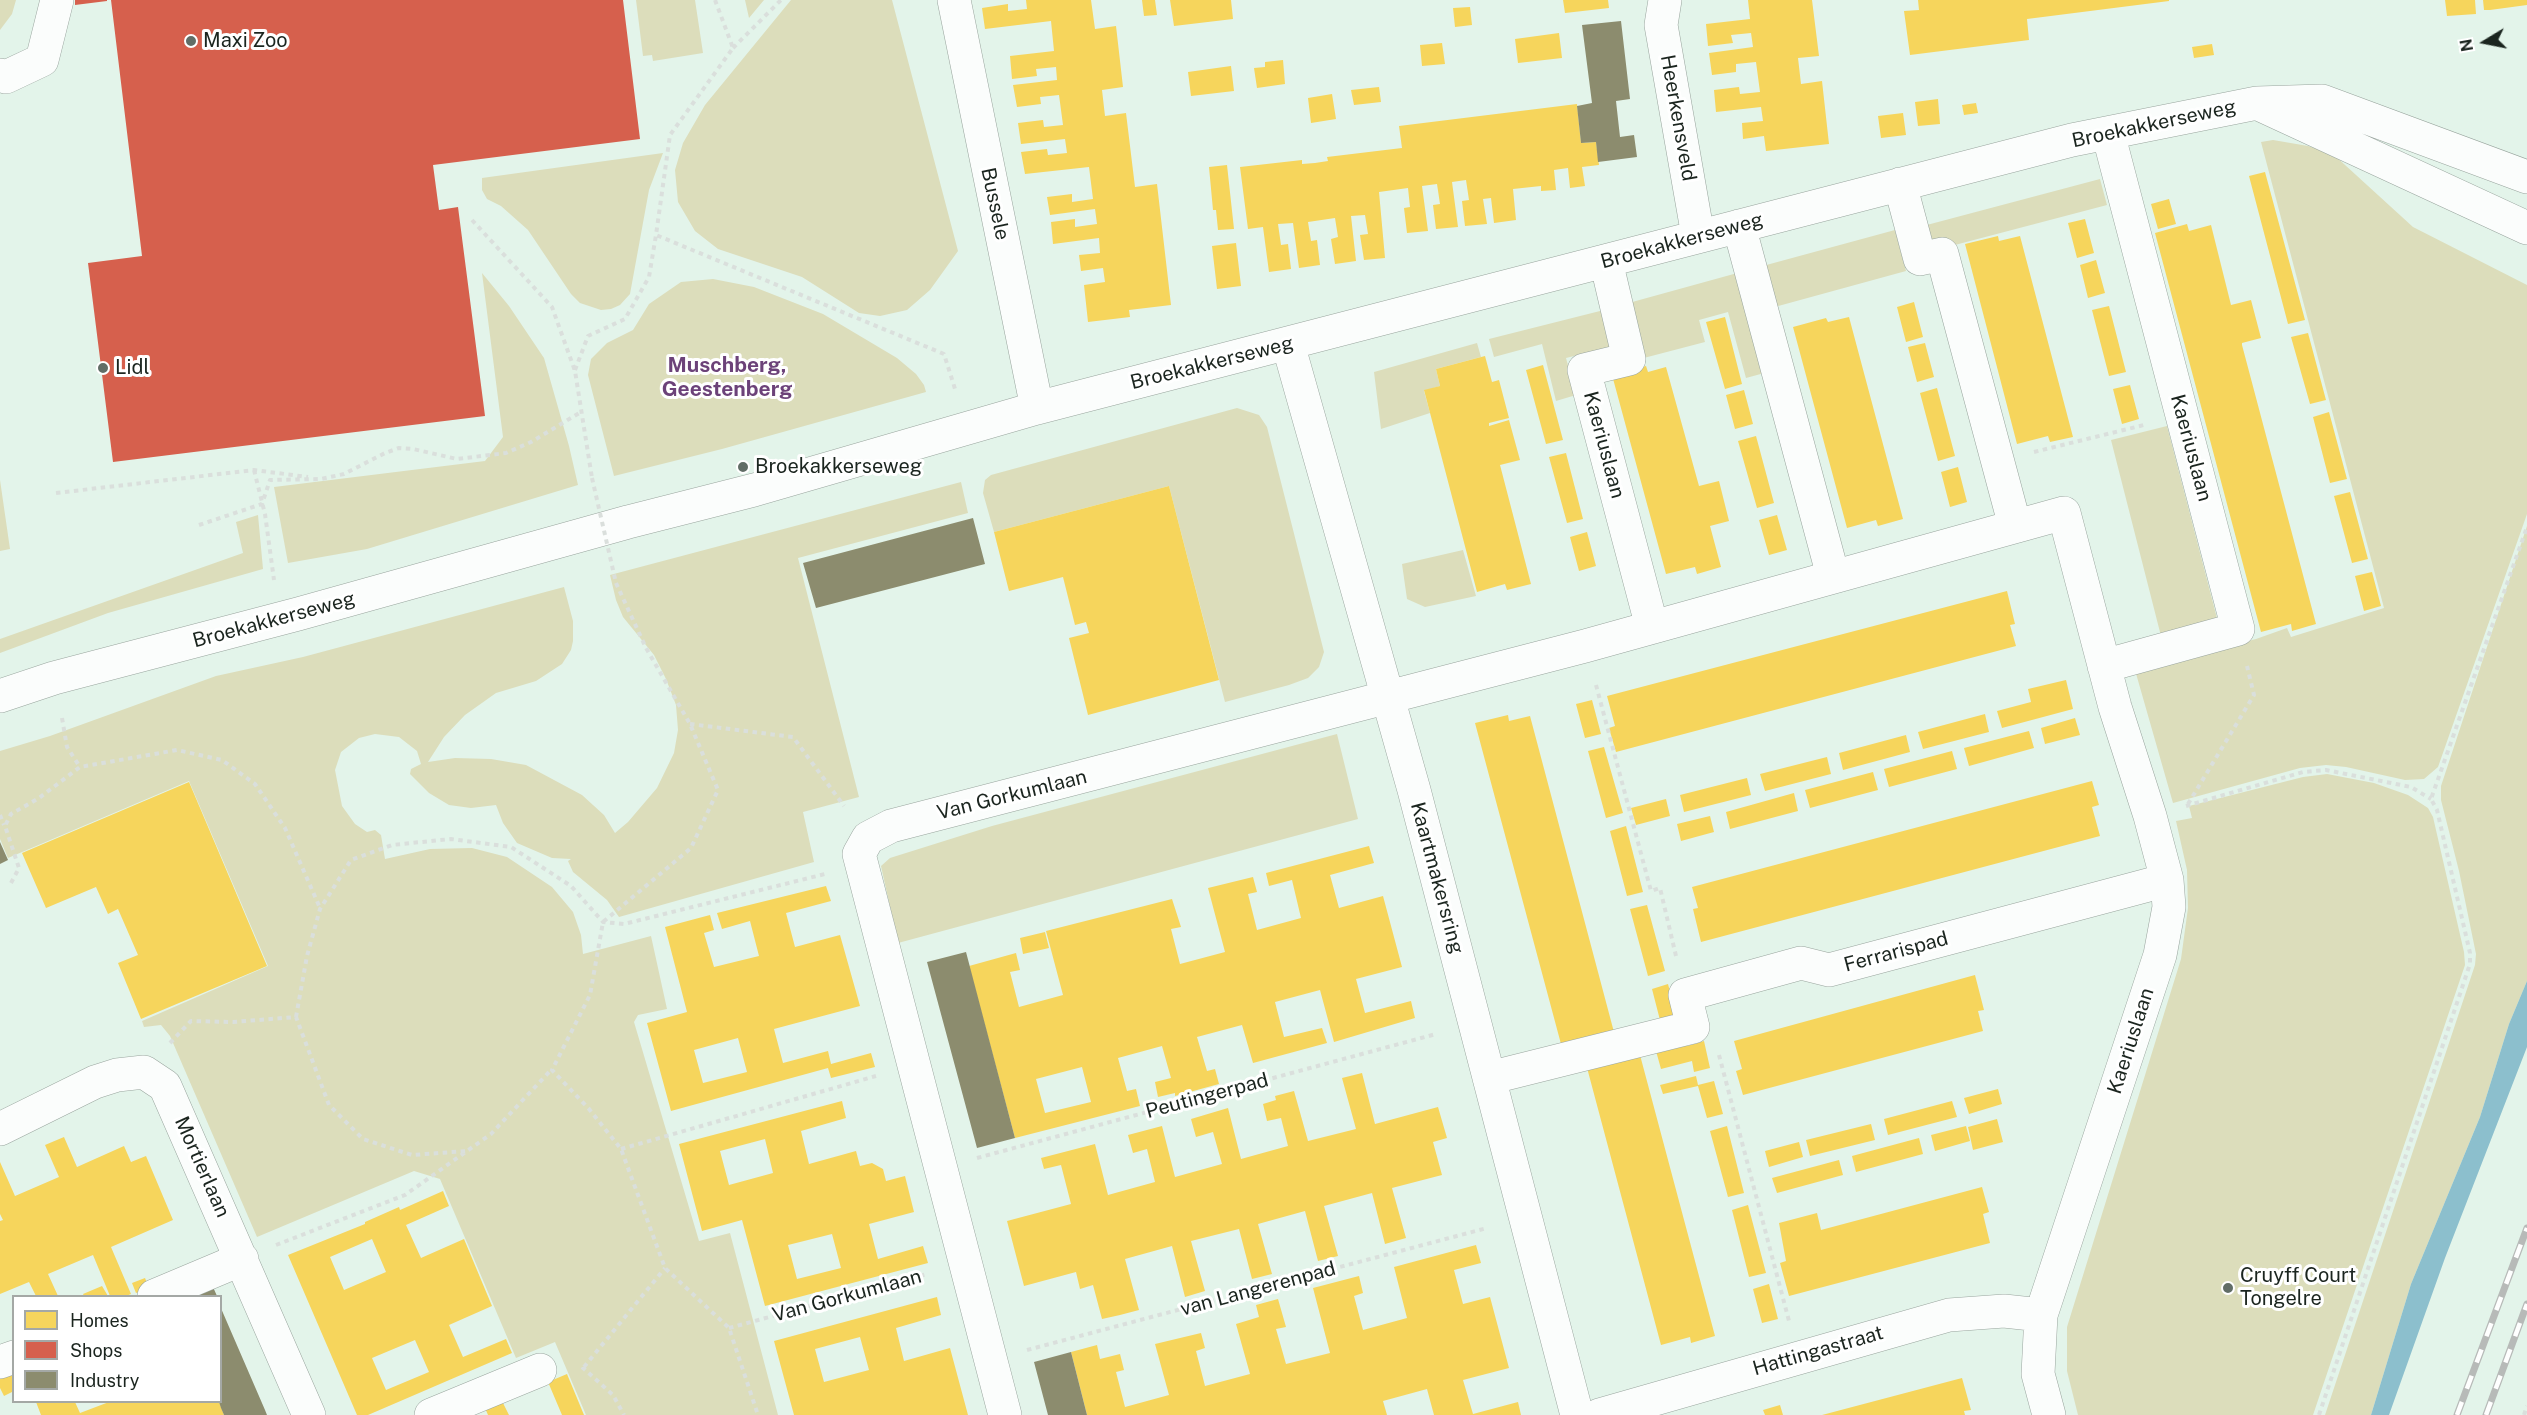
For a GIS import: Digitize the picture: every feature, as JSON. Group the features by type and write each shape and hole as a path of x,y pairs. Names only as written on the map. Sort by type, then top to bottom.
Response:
{"street":[{"path":"0,75 6,77 42,60 57,0"},
{"name":"Bussele","path":"954,0 1037,408"},
{"name":"Heerkensveld","path":"1665,0 1661,25 1698,236"},
{"name":"Broekakkerseweg","path":"0,696 54,678 754,490 1037,408 1900,184 2108,133 2257,103 2322,101 2527,177"},
{"name":"Broekakkerseweg","path":"2257,103 2527,228"},
{"name":"Kaeriuslaan","path":"2108,133 2238,629"},
{"path":"1900,184 1920,259 1942,254 2015,526"},
{"path":"1738,226 1833,576"},
{"name":"Kaeriuslaan","path":"1606,261 1629,358 1584,370 1652,627"},
{"name":"Kaartmakersring","path":"1288,344 1388,698 1577,1415"},
{"name":"Kaeriuslaan","path":"1388,698 1585,646 2064,513 2104,666 2150,816 2167,880 2169,907 2160,955 2041,1315 2038,1374 2049,1415"},
{"path":"2104,666 2238,629"},
{"name":"Van Gorkumlaan","path":"865,851 891,826 1388,698"},
{"path":"865,851 914,1066 1005,1415"},
{"name":"Ferrarispad","path":"1685,995 1802,963 1828,970 2167,880"},
{"path":"1489,1078 1693,1027 1685,995"},
{"path":"0,1129 95,1082 117,1075 144,1072"},
{"name":"Mortierlaan","path":"144,1072 165,1086 309,1415"},
{"path":"155,1295 242,1258"},
{"name":"Hattingastraat","path":"1599,1415 1949,1315 2004,1311 2041,1315"},
{"path":"431,1415 540,1370"}],"path":[{"path":"715,0 733,48"},
{"path":"574,371 588,336 625,320 649,277 670,135 733,48 780,0"},
{"path":"242,1258 405,1195 491,1134 552,1070 590,995 603,922 691,848 718,790 690,724 646,648 616,583 592,478 574,371 552,307 472,220"},
{"path":"656,235 944,354 968,427"},
{"path":"262,504 270,480 321,479 344,474 399,448 457,459 506,453 531,442 581,412"},
{"path":"1998,460 2182,416"},
{"path":"56,493 254,470 321,479"},
{"path":"254,470 272,562"},
{"path":"200,525 262,504"},
{"path":"2431,799 2527,527"},
{"path":"2188,805 2254,695 2238,629"},
{"path":"1585,646 1651,891 1660,888 1685,995"},
{"path":"54,678 67,747 80,767"},
{"path":"466,1151 412,1155 363,1139 329,1105 296,1017 307,956 320,909 351,861 392,845 451,839 511,847 571,886 603,922 624,924 865,851 793,737 690,724"},
{"path":"4,826 11,814 39,798 80,767 177,750 222,760 255,784 285,828 320,909"},
{"path":"2150,816 2303,772 2326,770 2410,788 2431,799 2437,810 2470,954 2470,964 2319,1415"},
{"path":"0,815 19,868 11,883"},
{"path":"144,1072 191,1021 232,1022 296,1017"},
{"name":"Peutingerpad","path":"940,1168 1475,1024"},
{"path":"1693,1027 1711,1024 1799,1356"},
{"path":"621,1149 914,1066"},
{"path":"552,1070 589,1109 621,1149 665,1269 729,1328 758,1415"},
{"name":"van Langerenpad","path":"990,1360 1525,1218"},
{"name":"Van Gorkumlaan","path":"729,1328 965,1264"},
{"path":"540,1370 584,1367 665,1269"},
{"path":"584,1367 613,1395 624,1415"},
{"path":"2524,1415 2527,1406"}],"green space":[{"path":"0,0 16,0 12,14 0,30"},
{"path":"636,0 695,0 703,53 653,61 652,55 643,56"},
{"path":"745,0 764,0 749,18"},
{"path":"791,0 892,0 958,251 930,290 907,310 880,316 859,313 802,277 718,249 695,231 678,202 675,170 683,143 705,105"},
{"path":"2273,140 2308,146 2333,154 2413,227 2527,285 2527,514 2438,767 2424,779 2405,780 2326,765 2300,768 2173,803 2135,670 2256,639 2287,628 2291,637 2384,608 2261,142"},
{"path":"663,153 649,190 630,294 620,305 611,309 601,310 580,303 571,294 528,230 501,206 487,199 482,190 482,178"},
{"path":"2100,179 2107,205 1932,251 1923,226"},
{"path":"1895,230 1906,271 1771,308 1759,267"},
{"path":"1741,272 1768,372 1746,378 1728,312 1699,320 1705,342 1640,359 1625,304"},
{"path":"482,273 509,306 544,358 578,485 367,549 288,563 274,487 485,461 503,437"},
{"path":"713,279 754,287 823,314 897,358 916,374 926,392 722,449 614,476 588,375 591,359 607,343 633,330 649,304 681,282"},
{"path":"1600,311 1612,319 1618,345 1566,358 1576,395 1556,401 1542,344 1494,357 1489,339"},
{"path":"1477,343 1481,357 1436,369 1440,386 1424,391 1430,413 1381,429 1374,372"},
{"path":"1237,408 1259,415 1267,427 1324,652 1319,667 1308,678 1225,702 1169,486 994,532 983,493 985,480 991,475"},
{"path":"2167,426 2219,626 2162,640 2111,440"},
{"path":"0,480 10,549 0,551"},
{"path":"961,482 968,513 798,558 859,797 803,812 814,862 619,917 607,900 573,872 568,861 571,859 552,858 517,843 503,823 496,805 471,808 449,805 429,793 410,774 411,769 421,764 417,751 399,737 375,734 359,738 341,752 335,770 342,806 355,824 367,832 375,830 381,835 385,859 430,849 472,848 507,857 552,887 573,912 581,935 583,954 651,936 667,1009 638,1015 634,1022 699,1241 730,1233 778,1415 586,1415 555,1342 516,1358 440,1179 414,1171 257,1237 170,1036 161,1025 144,1027 142,1021 268,966 189,781 8,858 0,839 0,751 50,736 216,676 303,657 564,587 573,621 573,641 571,650 562,664 536,681 496,693 465,715 444,737 428,762 455,758 491,759 526,765 582,795 604,815 615,833 628,822 657,788 674,753 678,730 676,705 666,679 654,655 623,617 610,575"},
{"path":"258,515 263,569 108,613 0,653 0,639 243,553 236,522"},
{"path":"2527,526 2527,981 2509,1024 2480,1117 2411,1284 2371,1415 2325,1415 2475,965 2476,954 2459,871 2441,800 2441,786"},
{"path":"1463,550 1476,596 1425,607 1407,599 1402,564"},
{"path":"1337,734 1358,819 898,943 881,866 890,858 992,826"},
{"path":"2327,774 2374,783 2408,795 2428,808 2433,817 2465,965 2313,1415 2078,1415 2067,1371 2067,1327 2181,959 2188,908 2187,870 2176,821 2192,818 2189,806 2303,777"}],"water":[{"path":"2527,981 2527,1047 2445,1258 2389,1415 2371,1415 2411,1284 2480,1117 2509,1024"}],"building: Homes":[{"path":"1026,0 1091,0 1095,29 1116,26 1123,87 1102,90 1105,116 1126,113 1135,187 1157,184 1171,305 1129,310 1130,317 1088,322 1084,285 1105,282 1103,268 1081,271 1079,255 1100,253 1099,238 1053,244 1051,222 1075,219 1075,227 1097,224 1095,209 1050,215 1047,197 1072,194 1072,202 1093,199 1089,167 1025,174 1021,152 1047,149 1048,155 1067,153 1065,139 1021,144 1018,123 1043,120 1044,127 1063,125 1059,95 1040,97 1041,104 1017,107 1013,85 1057,80 1056,67 1036,69 1037,76 1012,79 1010,56 1054,51 1051,21 985,29 982,8 1008,4 1008,11 1027,9"},
{"path":"1142,0 1155,0 1157,15 1144,16"},
{"path":"1170,0 1231,0 1233,19 1174,26"},
{"path":"1563,0 1608,0 1609,8 1565,13"},
{"path":"1748,0 1812,0 1819,56 1798,58 1801,84 1822,81 1829,144 1766,151 1764,136 1743,139 1742,123 1763,121 1761,107 1716,112 1714,90 1739,87 1740,94 1760,92 1756,62 1736,64 1736,72 1712,75 1709,53 1753,47 1751,33 1731,35 1733,43 1708,46 1706,24 1750,19"},
{"path":"1918,0 2169,1 2027,19 2029,40 1910,55 1904,11 1919,10"},
{"path":"2445,0 2475,0 2476,14 2447,16"},
{"path":"2483,0 2527,0 2527,5 2484,10"},
{"path":"1470,7 1472,25 1455,27 1453,8"},
{"path":"1559,33 1562,58 1518,63 1515,39"},
{"path":"1442,43 1445,64 1422,66 1420,45"},
{"path":"2212,44 2214,55 2194,58 2192,47"},
{"path":"1283,60 1285,84 1257,88 1254,68 1265,67 1265,62"},
{"path":"1231,66 1234,91 1191,96 1188,72"},
{"path":"1379,87 1381,102 1354,105 1351,90"},
{"path":"1332,94 1336,119 1311,123 1308,98"},
{"path":"1938,99 1940,124 1918,126 1915,102"},
{"path":"1976,103 1978,113 1964,115 1962,105"},
{"path":"1577,104 1581,143 1596,142 1599,165 1582,167 1585,186 1570,188 1568,168 1554,170 1556,190 1541,191 1541,186 1513,189 1516,220 1494,223 1491,198 1483,199 1487,224 1465,226 1462,201 1469,200 1466,180 1452,182 1458,227 1436,229 1433,205 1440,204 1437,184 1422,186 1428,231 1407,233 1404,208 1410,207 1408,188 1379,192 1385,258 1364,260 1360,235 1368,234 1365,215 1351,216 1356,261 1335,264 1331,239 1338,237 1335,218 1308,222 1311,241 1317,240 1320,265 1299,268 1293,223 1278,224 1281,245 1288,244 1291,269 1269,272 1263,227 1248,229 1240,167 1302,160 1302,164 1315,163 1328,161 1327,157 1402,148 1399,126"},
{"path":"1903,113 1906,135 1881,138 1878,116"},
{"path":"1227,165 1234,229 1218,230 1216,210 1213,210 1209,167"},
{"path":"2265,172 2305,320 2288,324 2249,176"},
{"path":"2169,199 2176,224 2158,229 2151,204"},
{"path":"2085,219 2094,253 2077,258 2068,223"},
{"path":"2187,224 2189,231 2211,225 2231,305 2251,300 2261,338 2242,343 2242,345 2316,624 2292,631 2291,624 2261,632 2155,233"},
{"path":"1998,236 1999,241 2020,236 2073,437 2050,442 2048,436 2017,444 1965,244"},
{"path":"1236,243 1241,286 1217,289 1212,246"},
{"path":"2096,260 2105,293 2088,298 2080,265"},
{"path":"1914,302 1923,337 1906,342 1897,307"},
{"path":"2109,306 2126,372 2109,376 2092,310"},
{"path":"1725,317 1742,384 1725,389 1706,322"},
{"path":"1849,317 1903,519 1878,526 1876,520 1847,528 1793,327 1826,318 1828,322"},
{"path":"2308,333 2326,400 2310,404 2291,337"},
{"path":"1925,343 1934,377 1917,382 1908,347"},
{"path":"1485,356 1492,382 1499,380 1509,418 1489,423 1489,426 1509,420 1520,460 1500,465 1531,584 1507,590 1505,584 1477,592 1424,390 1440,386 1436,369"},
{"path":"1543,365 1563,440 1546,444 1526,370"},
{"path":"1646,366 1648,372 1666,367 1699,486 1719,481 1729,521 1710,526 1721,567 1697,574 1695,567 1666,574 1612,375"},
{"path":"2130,385 2139,419 2122,424 2113,389"},
{"path":"1937,388 1955,456 1938,461 1920,393"},
{"path":"1744,390 1753,424 1735,429 1726,395"},
{"path":"2329,412 2347,479 2330,483 2313,417"},
{"path":"1756,436 1774,503 1757,508 1738,441"},
{"path":"1566,453 1583,519 1567,523 1549,457"},
{"path":"1958,467 1967,502 1950,507 1941,472"},
{"path":"1169,486 1219,680 1088,715 1069,638 1089,633 1086,622 1075,625 1063,577 1009,591 994,532"},
{"path":"2350,492 2368,559 2352,563 2334,496"},
{"path":"1777,515 1787,550 1769,555 1759,520"},
{"path":"1587,532 1596,566 1579,571 1570,537"},
{"path":"2372,572 2381,606 2364,611 2355,576"},
{"path":"2007,591 2015,624 2010,625 2016,646 1616,752 1609,728 1615,726 1607,696"},
{"path":"2066,680 2073,709 2002,728 1997,711 2031,702 2028,689"},
{"path":"1592,700 1601,734 1585,738 1576,704"},
{"path":"1985,714 1989,732 1923,749 1918,732"},
{"path":"1508,715 1509,721 1530,716 1615,1036 1561,1044 1475,723"},
{"path":"2075,718 2080,735 2045,744 2041,728"},
{"path":"2029,731 2034,748 1969,766 1964,748"},
{"path":"1906,735 1910,752 1843,770 1839,753"},
{"path":"1604,747 1623,813 1606,818 1588,751"},
{"path":"1952,751 1957,769 1889,787 1884,769"},
{"path":"1827,757 1831,774 1765,791 1760,774"},
{"path":"1873,772 1878,790 1810,808 1805,790"},
{"path":"1747,778 1751,795 1684,812 1680,795"},
{"path":"2092,781 2099,805 2092,807 2100,836 1701,942 1693,909 1698,908 1692,887"},
{"path":"189,782 267,966 141,1019 118,963 138,955 118,909 108,914 96,887 46,908 22,853"},
{"path":"1794,793 1798,811 1730,829 1726,812"},
{"path":"1666,799 1670,816 1636,825 1631,808"},
{"path":"1710,816 1714,832 1681,841 1677,824"},
{"path":"1626,826 1643,892 1627,896 1610,831"},
{"path":"1369,846 1374,863 1330,875 1339,908 1383,896 1402,967 1356,979 1365,1013 1411,1001 1415,1018 1334,1042 1320,990 1275,1002 1284,1037 1322,1028 1327,1043 1253,1063 1242,1025 1197,1037 1207,1071 1215,1069 1219,1084 1175,1096 1175,1093 1158,1097 1155,1082 1171,1078 1162,1046 1118,1058 1127,1091 1136,1089 1140,1106 1015,1138 969,966 1016,953 1020,970 1010,972 1019,1007 1063,995 1046,931 1172,899 1181,927 1171,929 1180,964 1225,952 1208,888 1253,877 1257,892 1248,894 1257,930 1301,918 1292,880 1269,886 1266,873","holes":["1082,1067 1091,1102 1045,1113 1036,1079"]},
{"path":"826,886 831,901 786,913 795,947 840,935 860,1006 774,1029 783,1063 828,1051 831,1064 871,1053 875,1067 831,1078 828,1068 671,1111 647,1023 687,1012 665,927 710,915 714,930 704,933 714,967 759,956 750,921 722,929 717,913","holes":["738,1038 747,1072 703,1083 694,1050"]},
{"path":"1647,905 1665,971 1648,976 1630,909"},
{"path":"1045,932 1049,948 1023,954 1020,938"},
{"path":"1975,975 1984,1010 1978,1011 1983,1031 1743,1095 1736,1071 1742,1069 1734,1041"},
{"path":"1668,984 1677,1019 1661,1024 1652,989"},
{"path":"1685,1039 1687,1046 1704,1041 1710,1068 1694,1072 1692,1061 1661,1069 1656,1051"},
{"path":"1640,1055 1715,1336 1691,1343 1690,1337 1661,1345 1586,1064"},
{"path":"1362,1073 1375,1124 1438,1107 1447,1138 1433,1142 1442,1175 1392,1188 1406,1238 1385,1244 1372,1193 1324,1206 1338,1256 1318,1261 1305,1211 1258,1224 1272,1274 1252,1279 1239,1229 1191,1241 1205,1291 1185,1297 1172,1246 1125,1259 1139,1310 1102,1319 1093,1285 1080,1289 1076,1272 1024,1286 1007,1221 1071,1204 1061,1165 1044,1169 1041,1158 1095,1144 1108,1195 1155,1182 1147,1149 1133,1153 1128,1135 1162,1126 1175,1177 1222,1164 1213,1132 1196,1137 1191,1119 1228,1108 1241,1159 1288,1146 1281,1118 1267,1121 1263,1104 1276,1100 1275,1096 1294,1091 1308,1141 1356,1129 1342,1078"},
{"path":"1696,1076 1698,1085 1714,1081 1723,1114 1707,1118 1698,1086 1663,1094 1660,1085"},
{"path":"1998,1089 2002,1104 1969,1114 1964,1098"},
{"path":"842,1101 846,1118 801,1131 809,1164 856,1151 860,1166 872,1163 883,1169 886,1181 905,1176 914,1212 869,1224 878,1259 923,1246 928,1263 765,1306 742,1220 702,1231 679,1144","holes":["765,1139 773,1173 729,1185 720,1151","832,1234 841,1268 797,1279 788,1245"]},
{"path":"1952,1101 1957,1117 1888,1135 1884,1119"},
{"path":"1997,1119 2003,1142 1973,1150 1968,1127"},
{"path":"1871,1124 1875,1140 1810,1156 1806,1140"},
{"path":"1727,1126 1744,1193 1728,1197 1710,1131"},
{"path":"1966,1126 1970,1141 1935,1151 1931,1135"},
{"path":"64,1137 77,1167 124,1146 131,1162 146,1156 173,1220 111,1247 131,1294 110,1295 93,1255 48,1274 58,1295 36,1295 29,1282 0,1294 0,1221 3,1220 0,1214 0,1162 15,1196 59,1177 45,1145"},
{"path":"1919,1138 1923,1154 1856,1172 1852,1156"},
{"path":"1799,1142 1803,1157 1769,1167 1765,1151"},
{"path":"1839,1160 1843,1175 1777,1193 1772,1178"},
{"path":"1982,1187 1989,1212 1983,1214 1990,1243 1789,1296 1780,1263 1786,1261 1779,1223 1817,1213 1821,1230"},
{"path":"443,1191 449,1206 406,1225 421,1258 464,1239 492,1306 449,1325 463,1357 506,1339 512,1353 368,1415 357,1415 288,1255 365,1224 399,1207 400,1210","holes":["372,1239 386,1272 344,1290 330,1257","415,1340 429,1372 386,1390 372,1358"]},
{"path":"1748,1205 1766,1273 1749,1277 1732,1210"},
{"path":"1476,1245 1481,1263 1454,1270 1463,1304 1490,1297 1509,1368 1463,1380 1473,1414 1518,1402 1521,1415 1434,1415 1427,1389 1383,1401 1387,1415 1087,1415 1071,1352 1097,1345 1100,1359 1120,1354 1124,1370 1116,1372 1125,1407 1169,1395 1155,1344 1201,1333 1205,1348 1196,1351 1205,1386 1250,1374 1236,1324 1259,1317 1256,1305 1278,1299 1286,1327 1276,1329 1286,1364 1330,1353 1313,1288 1359,1276 1363,1293 1354,1296 1363,1330 1407,1318 1394,1267"},
{"path":"145,1278 149,1288 136,1293 132,1283"},
{"path":"1769,1284 1778,1319 1762,1323 1753,1289"},
{"path":"102,1286 107,1295 84,1295"},
{"path":"937,1297 941,1315 896,1328 904,1361 950,1348 968,1415 794,1415 774,1341","holes":["860,1337 869,1370 824,1382 815,1349"]},
{"path":"12,1374 12,1392 4,1396 0,1388 0,1378"},
{"path":"567,1374 584,1415 562,1415 548,1382"},
{"path":"1962,1378 1971,1410 1964,1411 1965,1415 1822,1415"},
{"path":"502,1401 509,1415 488,1415 485,1408"},
{"path":"36,1403 75,1403 80,1413 106,1403 219,1403 224,1415 41,1415"},
{"path":"1780,1405 1783,1415 1765,1415 1763,1410"}],"building: Shops":[{"path":"75,0 107,0 107,1 75,5"},
{"path":"111,0 623,0 640,139 433,165 439,210 458,207 485,416 113,462 88,263 142,256"}],"building: Industry":[{"path":"1621,21 1630,99 1616,101 1620,137 1634,135 1637,157 1598,162 1596,142 1581,143 1577,106 1592,103 1582,25"},
{"path":"973,518 985,564 816,608 803,563"},
{"path":"0,842 8,860 0,864"},
{"path":"966,952 1015,1138 977,1148 927,962"},
{"path":"213,1287 217,1295 194,1295"},
{"path":"222,1311 267,1415 224,1415 219,1403 222,1403"},
{"path":"1071,1352 1087,1415 1048,1415 1034,1362"}],"railway":[{"path":"2457,1415 2527,1228"},
{"path":"2486,1415 2527,1304"}],"place":[{"name":"Maxi Zoo","path":"191,41"},
{"name":"Lidl","path":"103,368"},
{"name":"Broekakkerseweg","path":"743,467"},
{"name":"Cruyff Court Tongelre","path":"2228,1288"}],"district":[{"name":"Muschberg, Geestenberg","path":"727,378"}]}
